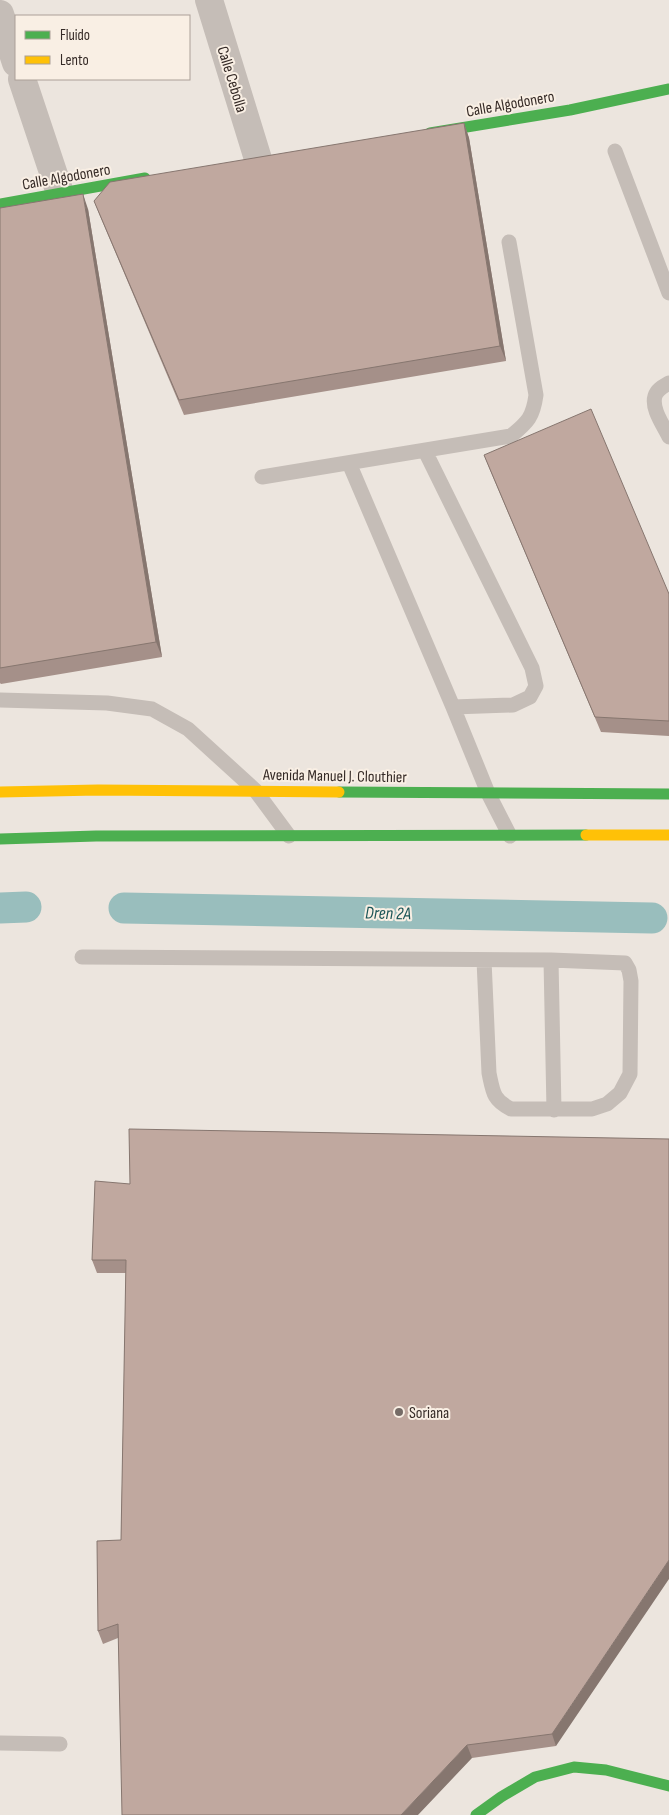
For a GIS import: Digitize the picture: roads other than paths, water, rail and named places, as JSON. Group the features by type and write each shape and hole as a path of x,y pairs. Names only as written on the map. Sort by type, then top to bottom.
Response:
{"main road":[{"name":"Calle Algodonero","path":"419,134 560,111 669,89"},
{"name":"Calle Algodonero","path":"0,204 154,177"},
{"name":"Avenida Manuel J. Clouthier","path":"0,792 255,790 669,794"},
{"path":"0,839 96,836 669,836"},
{"path":"476,1815 535,1776 574,1767 606,1770 669,1786"}],"street":[{"name":"Calle Cebolla","path":"209,0 258,159"},
{"path":"0,14 15,60"},
{"path":"22,80 60,193"}],"lane":[{"path":"615,151 669,293"},
{"path":"262,477 511,436 524,425 534,411 536,395 509,242"},
{"path":"669,382 659,388 655,396 656,408 669,437"},
{"path":"425,451 532,668 536,686 530,697 513,705 454,707"},
{"path":"349,462 454,707 488,793 510,836"},
{"path":"0,700 107,703 152,709 188,729 255,790 289,836"},
{"path":"82,957 551,960 625,963 629,970 631,981 630,1074 620,1093 607,1104 592,1110 511,1109 500,1103 492,1090 488,1074 484,960"},
{"path":"551,960 554,1110"},
{"path":"0,1743 60,1744"}],"waterway":[{"name":"Dren 2A","path":"0,908 26,907"},
{"name":"Dren 2A","path":"124,908 652,918"}],"place":[{"name":"Soriana","path":"399,1412"}]}
